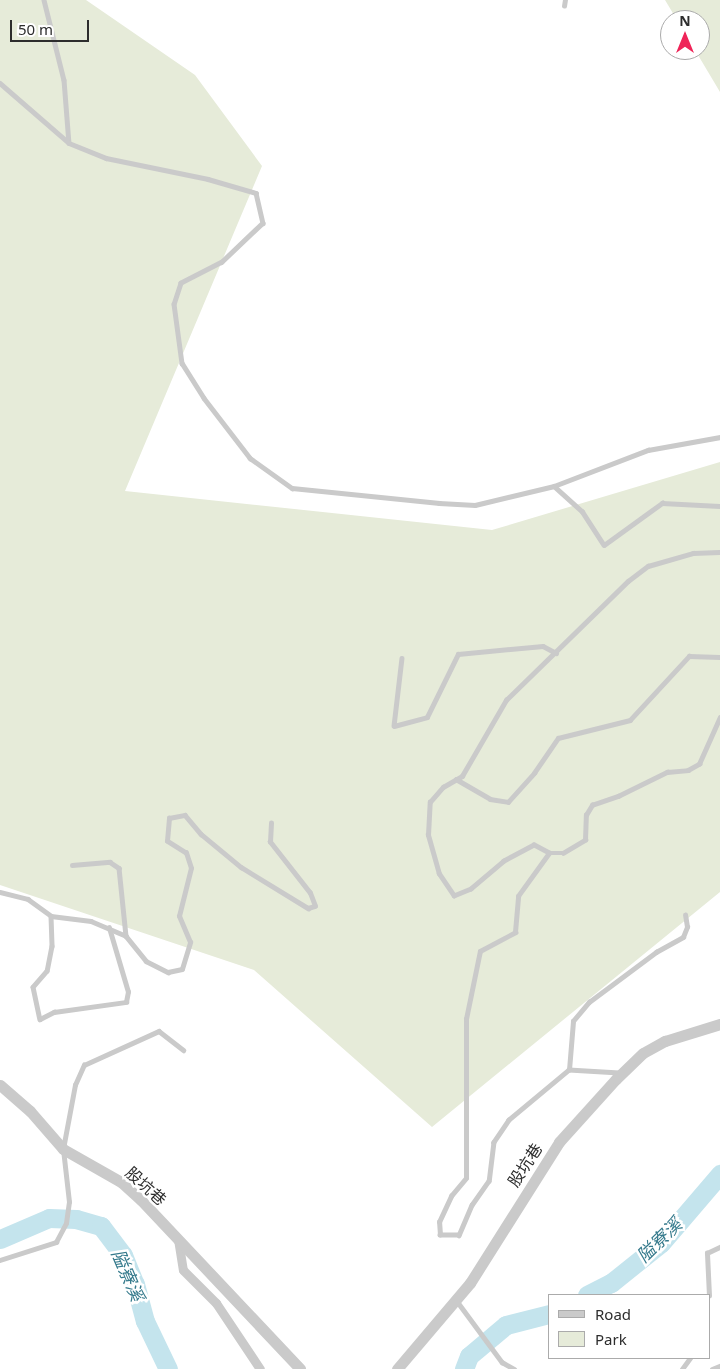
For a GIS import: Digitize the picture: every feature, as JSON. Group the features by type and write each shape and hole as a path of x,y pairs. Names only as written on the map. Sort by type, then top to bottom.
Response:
{"street":[{"name":"股坑巷","path":"397,1369 460,1304 470,1283 559,1142 622,1073 643,1054 665,1041 720,1024"},
{"name":"股坑巷","path":"0,1085 30,1111 63,1149 121,1182 178,1239 300,1369"},
{"path":"178,1239 183,1270 216,1303 260,1369"}],"lane":[{"path":"44,0 64,80 69,143"},
{"path":"564,6 565,0"},
{"path":"0,83 69,143 106,158 208,179 256,193 263,223 222,262 181,283 174,304 182,363 204,398 250,458 292,488 475,505 554,486 648,450 720,437"},
{"path":"554,486 582,511 604,546 662,504 720,506"},
{"path":"720,552 693,553 648,566 628,581 506,700 462,776 430,802 428,835 439,874 454,896 471,889 504,861 534,845 549,853 563,854 585,840 586,815 592,805 618,796 667,772 688,770 699,764 720,717"},
{"path":"402,658 394,726 426,717 458,654 543,646 556,653"},
{"path":"456,779 490,799 508,802 534,772 558,738 630,720 689,656 720,657"},
{"path":"0,892 28,900 51,916 91,921 109,928 126,936 146,961 168,972 182,969 188,956 190,942 179,916 191,868 186,853 167,841 169,818 185,815 201,834 241,867 308,908 315,906 310,893 270,842 271,823"},
{"path":"549,853 518,896 515,932 480,951 466,1019 466,1178 451,1196 439,1222 440,1235 459,1235 472,1205 489,1181 494,1142 509,1120 569,1070 622,1073"},
{"path":"72,865 110,862 118,868 126,936"},
{"path":"569,1070 572,1022 589,1002 656,952 683,936 687,927 685,915"},
{"path":"51,916 52,946 47,971 33,987 40,1019 54,1012 126,1002 128,992 109,928"},
{"path":"0,1260 56,1242 66,1223 69,1202 63,1149 75,1085 84,1065 159,1031 183,1050"},
{"path":"709,1294 708,1253 720,1247"},
{"path":"460,1304 502,1362 514,1369"},
{"path":"712,1369 720,1366"}],"green space":[{"path":"0,0 86,0 195,75 262,166 125,491 492,530 720,462 720,892 432,1127 254,970 0,885"},
{"path":"665,0 720,0 720,92 701,60 710,60 710,10 671,10"}],"waterway":[{"name":"隘寮溪","path":"589,1294 611,1283 661,1243 720,1174"},
{"name":"隘寮溪","path":"0,1239 49,1218 76,1219 101,1226 123,1255 135,1284 145,1321 168,1369"},
{"name":"隘寮溪","path":"464,1369 469,1356 506,1325 548,1314"}]}
